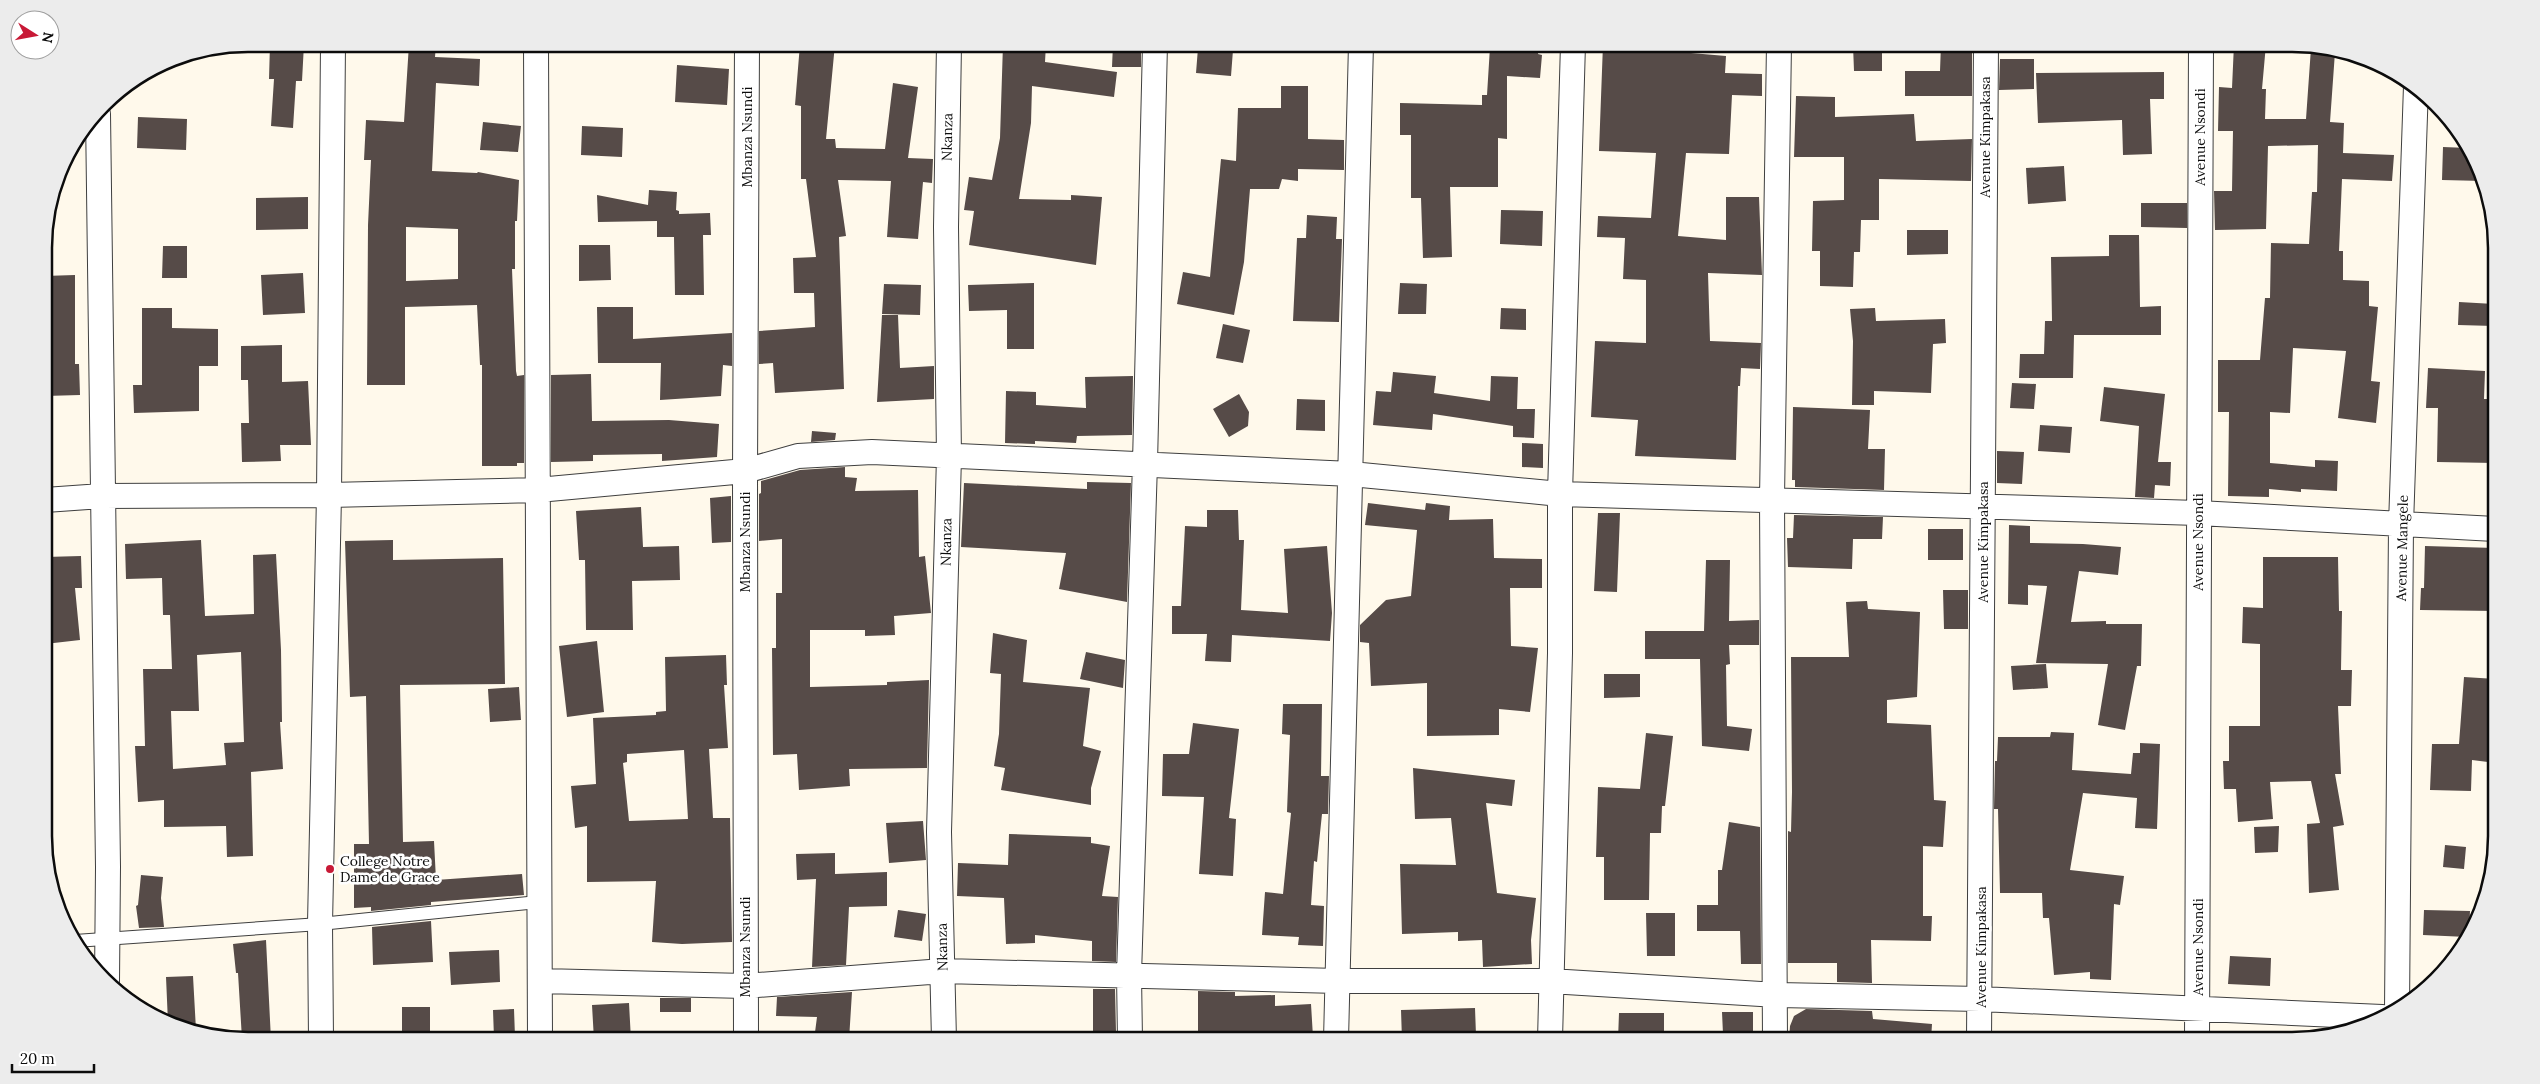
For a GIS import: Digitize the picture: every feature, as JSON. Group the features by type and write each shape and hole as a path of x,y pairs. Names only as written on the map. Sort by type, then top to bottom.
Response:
{"street":[{"path":"321,1032 320,924 329,495 333,52"},
{"path":"536,52 538,902 541,981 540,1032"},
{"name":"Mbanza Nsundi","path":"746,1032 747,52"},
{"name":"Nkanza","path":"944,1032 939,832 949,456 946,227 948,52"},
{"path":"1130,1032 1129,974 1145,463 1155,52"},
{"path":"1336,1032 1361,52"},
{"path":"1550,1032 1560,652 1560,494 1573,52"},
{"path":"1775,1032 1772,500 1779,52"},
{"name":"Avenue Kimpakasa","path":"1979,1032 1986,52"},
{"name":"Avenue Nsondi","path":"2197,1032 2200,52"},
{"name":"Avenue Mangele","path":"2396,1001 2401,525 2416,97"},
{"path":"98,123 108,867 107,971"},
{"path":"52,500 102,496 329,495 538,490 745,471 798,456 872,452 1145,463 1351,474 1560,494 1983,508 2198,512 2488,529"},
{"path":"541,981 745,986 943,971 1129,974 1338,981 1550,981 1776,995 1980,999 2368,1016"}],"lane":[{"path":"83,940 320,924 538,902"}],"building":[{"path":"270,52 304,52 302,81 296,81 293,128 271,126 274,79 269,79"},
{"path":"408,52 435,52 435,57 480,59 479,86 436,83 432,171 478,172 519,180 517,221 515,221 515,269 512,269 516,371 517,376 524,375 524,463 517,463 517,466 482,466 482,365 480,365 477,305 405,307 405,385 367,385 368,225 371,160 364,160 366,120 404,122","holes":["406,227 458,229 458,279 406,281"]},
{"path":"799,52 834,52 826,139 835,139 836,148 885,149 893,83 918,87 908,158 933,159 932,183 923,182 918,239 887,237 891,181 838,180 846,236 839,237 844,389 775,393 773,363 759,364 759,331 815,327 814,293 794,293 793,258 816,257 806,179 801,179 801,106 795,105"},
{"path":"1003,52 1046,52 1045,62 1117,72 1114,97 1032,86 1031,123 1019,199 1071,200 1071,195 1102,197 1096,265 969,245 974,211 964,210 969,177 992,180 1000,138"},
{"path":"1113,52 1141,52 1141,67 1112,67"},
{"path":"1198,52 1233,52 1231,76 1196,73"},
{"path":"1490,52 1538,52 1538,54 1542,55 1540,78 1507,76 1507,139 1498,138 1498,187 1450,187 1452,257 1423,258 1421,198 1411,198 1411,135 1400,135 1400,103 1482,105 1482,95 1487,95"},
{"path":"1603,52 1691,52 1726,56 1725,73 1762,74 1762,96 1732,95 1729,154 1686,153 1678,236 1726,240 1726,197 1759,197 1762,275 1708,273 1710,341 1761,343 1760,369 1741,368 1740,386 1738,386 1736,460 1635,456 1638,420 1591,417 1595,341 1646,343 1646,280 1623,279 1625,238 1597,237 1598,216 1651,218 1656,153 1599,151"},
{"path":"1853,52 1882,52 1882,71 1854,71"},
{"path":"1941,52 1972,52 1972,96 1905,96 1905,71 1940,71"},
{"path":"2234,52 2265,52 2262,89 2266,89 2265,119 2306,119 2311,53 2335,57 2330,122 2344,123 2343,153 2394,155 2392,181 2342,179 2339,251 2343,251 2343,280 2369,281 2369,306 2378,307 2371,381 2380,382 2376,423 2338,418 2346,351 2293,348 2290,413 2270,412 2270,463 2315,467 2315,460 2338,461 2337,491 2301,489 2301,492 2269,489 2269,497 2228,496 2229,412 2218,412 2218,360 2260,360 2265,298 2270,298 2271,243 2309,244 2312,192 2317,192 2318,145 2268,146 2266,229 2215,230 2214,191 2232,191 2233,131 2218,131 2219,87 2232,88"},
{"path":"2000,59 2034,59 2034,89 1999,90"},
{"path":"677,65 729,69 727,105 675,102"},
{"path":"2164,72 2164,99 2150,99 2152,154 2123,155 2122,120 2038,123 2036,73"},
{"path":"1281,86 1308,86 1308,139 1344,140 1344,170 1298,169 1298,181 1282,179 1279,189 1250,189 1244,262 1234,315 1177,304 1183,272 1210,277 1221,159 1236,161 1238,108 1281,108"},
{"path":"1796,96 1835,97 1835,117 1914,114 1916,141 1972,139 1971,181 1879,179 1879,220 1861,220 1860,252 1854,252 1853,287 1820,286 1820,251 1812,251 1813,201 1844,200 1844,157 1794,157"},
{"path":"138,117 187,119 186,150 137,148"},
{"path":"483,122 521,126 518,152 480,150"},
{"path":"582,126 623,128 622,157 581,155"},
{"path":"2443,147 2460,148 2476,181 2442,180"},
{"path":"2064,166 2066,201 2028,204 2026,168"},
{"path":"649,190 677,192 676,210 679,211 679,214 710,213 711,235 703,235 704,295 675,295 674,237 657,237 657,221 598,222 597,195 648,205"},
{"path":"308,197 308,229 256,230 256,198"},
{"path":"2141,203 2187,203 2187,228 2141,227"},
{"path":"1501,210 1543,211 1542,246 1500,244"},
{"path":"1307,215 1337,217 1336,239 1342,239 1339,322 1293,321 1297,238 1306,238"},
{"path":"1907,230 1948,230 1948,254 1907,255"},
{"path":"2109,235 2139,235 2140,307 2161,306 2161,335 2074,335 2073,378 2019,378 2020,354 2044,354 2045,321 2052,321 2051,257 2109,256"},
{"path":"579,245 610,245 611,280 579,281"},
{"path":"163,246 187,246 187,278 162,278"},
{"path":"303,273 305,313 263,315 261,275"},
{"path":"75,275 75,364 79,364 80,395 52,396 52,276"},
{"path":"1034,283 1034,349 1007,349 1007,310 969,311 968,285"},
{"path":"1400,283 1427,284 1426,314 1398,314"},
{"path":"884,284 921,285 920,315 882,314"},
{"path":"2459,302 2488,304 2488,326 2458,325"},
{"path":"597,307 633,307 633,339 732,333 732,366 723,365 721,396 660,400 661,363 598,363"},
{"path":"142,308 172,308 172,328 218,329 218,366 199,366 199,411 134,413 133,385 142,385"},
{"path":"1501,308 1526,309 1526,330 1500,329"},
{"path":"1875,308 1876,321 1945,319 1946,343 1933,344 1931,393 1874,391 1874,405 1852,405 1853,341 1850,309"},
{"path":"882,315 898,315 900,368 934,366 934,399 877,402"},
{"path":"1223,324 1250,330 1243,363 1216,358"},
{"path":"282,345 282,382 308,381 311,445 280,445 281,461 242,462 241,423 249,423 248,380 241,380 241,346"},
{"path":"2428,368 2485,371 2484,399 2488,399 2488,463 2437,462 2438,408 2426,408"},
{"path":"1393,372 1436,376 1434,393 1490,401 1491,376 1518,377 1517,409 1535,409 1534,438 1513,437 1513,426 1433,414 1432,430 1373,425 1376,391 1391,392"},
{"path":"591,374 592,421 669,420 719,424 717,457 662,461 662,454 593,455 593,461 551,462 551,375"},
{"path":"1133,376 1132,435 1077,436 1076,443 1035,441 1035,444 1005,443 1006,391 1036,392 1036,405 1086,408 1085,377"},
{"path":"2012,383 2036,384 2034,409 2010,408"},
{"path":"2104,387 2165,394 2158,462 2171,462 2170,486 2155,485 2154,498 2135,497 2139,426 2100,421"},
{"path":"1239,394 1249,412 1248,426 1229,437 1213,409"},
{"path":"1297,399 1325,400 1325,431 1296,430"},
{"path":"1793,407 1870,410 1868,449 1885,449 1884,490 1795,487 1795,480 1792,480"},
{"path":"2040,425 2072,427 2070,453 2038,451"},
{"path":"812,431 836,433 835,440 811,442"},
{"path":"1522,443 1543,444 1543,468 1522,467"},
{"path":"1997,451 2024,452 2022,484 1997,483"},
{"path":"845,467 845,477 857,478 855,491 918,490 919,557 925,556 931,613 894,616 895,635 865,636 865,630 810,630 810,687 887,685 887,682 929,680 927,768 849,769 850,786 799,790 797,754 773,755 772,648 776,648 776,593 782,593 782,539 759,541 759,494 761,493 761,481 800,470"},
{"path":"1087,482 1131,483 1127,602 1059,589 1066,553 961,547 964,483 1087,489"},
{"path":"731,496 731,542 712,543 710,498"},
{"path":"1368,503 1425,510 1426,503 1450,506 1449,520 1493,519 1494,558 1542,559 1542,588 1510,588 1511,646 1538,648 1530,712 1499,709 1499,735 1427,736 1427,683 1371,686 1369,643 1360,642 1360,625 1386,600 1411,596 1417,530 1365,525"},
{"path":"641,507 643,547 679,546 680,580 632,581 633,630 586,630 585,560 579,560 576,511"},
{"path":"1207,510 1238,510 1239,540 1244,540 1241,610 1288,613 1284,549 1327,546 1332,613 1330,641 1232,635 1231,662 1205,661 1207,634 1172,634 1172,606 1181,606 1185,526 1207,527"},
{"path":"1598,513 1620,513 1617,592 1594,591"},
{"path":"1794,515 1883,517 1882,539 1853,539 1852,569 1788,567 1787,538 1793,538"},
{"path":"2009,525 2030,526 2030,543 2121,547 2118,575 2079,571 2071,622 2106,621 2106,624 2142,624 2141,666 2137,666 2125,730 2098,725 2108,664 2036,663 2047,586 2028,585 2028,605 2008,604"},
{"path":"1928,529 1963,529 1963,560 1928,560"},
{"path":"201,540 205,616 254,614 253,555 276,554 281,650 282,722 280,722 283,769 251,772 253,856 227,857 226,826 164,827 164,800 138,802 135,746 145,746 143,669 172,669 170,615 163,615 162,578 126,579 125,544","holes":["241,652 244,742 224,743 226,765 173,769 171,711 199,711 197,655"]},
{"path":"393,540 393,560 503,558 505,684 400,685 403,842 434,841 436,880 522,874 524,895 431,902 431,905 371,911 371,907 354,908 354,844 369,844 366,696 350,697 345,541"},
{"path":"2425,546 2488,548 2488,611 2420,610 2421,588 2424,588"},
{"path":"81,556 82,588 75,588 80,640 52,643 52,557"},
{"path":"2263,557 2338,557 2339,611 2342,611 2341,670 2352,670 2351,706 2338,706 2341,774 2335,774 2344,825 2333,827 2339,890 2309,893 2307,824 2320,823 2311,781 2270,782 2273,819 2238,822 2236,789 2224,789 2223,761 2229,761 2229,726 2260,726 2260,644 2242,643 2243,607 2263,608"},
{"path":"1706,560 1730,560 1729,621 1759,620 1759,645 1729,645 1730,664 1726,665 1727,726 1752,729 1749,751 1702,746 1700,659 1645,659 1645,631 1704,631"},
{"path":"1943,590 1968,590 1968,629 1944,629"},
{"path":"1867,601 1868,609 1920,612 1917,697 1887,700 1887,723 1931,725 1934,800 1946,801 1943,847 1923,846 1923,916 1932,916 1931,941 1871,940 1872,983 1837,982 1837,963 1788,963 1788,831 1791,832 1792,792 1791,657 1849,657 1846,602"},
{"path":"993,633 1027,640 1023,682 1090,688 1083,746 1101,751 1091,788 1091,805 1001,790 1005,768 994,766 999,734 1001,674 990,673"},
{"path":"597,641 604,712 567,717 559,646"},
{"path":"1086,652 1125,660 1123,688 1080,679"},
{"path":"726,655 727,685 724,685 728,748 709,749 713,818 730,818 732,942 682,944 652,942 656,881 587,882 587,826 575,828 571,786 596,784 593,718 656,715 656,712 666,711 665,657","holes":["684,750 688,819 629,821 623,763 627,762 627,754"]},
{"path":"2046,664 2048,688 2013,690 2011,666"},
{"path":"1604,674 1640,674 1640,697 1604,698"},
{"path":"2464,677 2488,678 2488,762 2472,760 2471,791 2430,790 2432,744 2459,744"},
{"path":"519,687 521,720 490,722 488,689"},
{"path":"1283,704 1322,704 1321,776 1329,776 1328,814 1322,814 1317,862 1314,861 1311,905 1324,906 1323,946 1298,945 1299,937 1262,935 1265,892 1283,894 1291,813 1287,812 1290,735 1282,734"},
{"path":"1193,723 1239,729 1229,818 1236,819 1233,876 1199,874 1204,797 1162,796 1163,754 1189,754"},
{"path":"2051,732 2074,733 2072,770 2131,774 2133,753 2140,753 2140,743 2160,744 2157,829 2135,828 2137,798 2083,793 2070,870 2124,876 2120,905 2114,904 2111,980 2090,979 2090,972 2054,975 2049,918 2043,918 2042,893 2000,893 1998,809 1994,809 1995,761 1997,761 1998,737 2050,737"},
{"path":"1646,733 1673,736 1665,806 1662,806 1661,833 1650,833 1649,900 1604,900 1604,857 1596,857 1598,787 1640,789"},
{"path":"1413,768 1515,780 1512,806 1486,803 1497,893 1536,898 1531,940 1532,964 1483,967 1482,940 1458,941 1458,932 1402,934 1400,864 1456,865 1451,818 1415,819"},
{"path":"923,821 926,860 889,863 886,823"},
{"path":"1729,822 1760,827 1761,964 1741,964 1740,931 1697,931 1697,905 1718,905 1718,870 1722,870"},
{"path":"2279,826 2278,852 2255,853 2254,827"},
{"path":"1009,834 1091,837 1091,843 1110,846 1102,896 1118,897 1116,962 1092,961 1092,941 1035,935 1035,943 1006,944 1004,898 957,896 958,863 1008,865"},
{"path":"2445,845 2466,847 2464,869 2443,867"},
{"path":"835,853 835,874 887,872 887,906 849,907 846,965 812,967 816,879 797,880 796,854"},
{"path":"141,875 163,877 161,898 164,927 139,928 136,906 138,905"},
{"path":"898,910 926,914 922,941 894,937"},
{"path":"2424,910 2470,911 2470,917 2459,937 2423,935"},
{"path":"1646,913 1675,913 1675,956 1647,956"},
{"path":"431,921 433,962 373,965 372,927"},
{"path":"266,940 271,1032 242,1032 238,973 236,973 233,944"},
{"path":"499,950 500,982 451,985 449,952"},
{"path":"2230,956 2271,958 2270,986 2228,984"},
{"path":"193,976 196,1024 168,1014 166,977"},
{"path":"1093,989 1115,989 1116,1032 1093,1032"},
{"path":"1198,991 1235,992 1235,996 1275,995 1275,1006 1311,1004 1313,1032 1198,1032"},
{"path":"852,992 850,1032 815,1032 817,1017 776,1016 777,997"},
{"path":"660,998 691,998 691,1012 660,1012"},
{"path":"629,1003 631,1032 594,1032 592,1005"},
{"path":"402,1007 430,1007 430,1032 402,1032"},
{"path":"1475,1008 1476,1032 1402,1032 1401,1010"},
{"path":"514,1009 515,1032 494,1032 493,1010"},
{"path":"1806,1009 1872,1011 1873,1019 1932,1024 1932,1032 1790,1032 1794,1016"},
{"path":"1722,1012 1753,1012 1753,1032 1723,1032"},
{"path":"1619,1013 1664,1013 1664,1032 1618,1032"}],"place":[{"name":"College Notre Dame de Grace","path":"330,869"}]}
